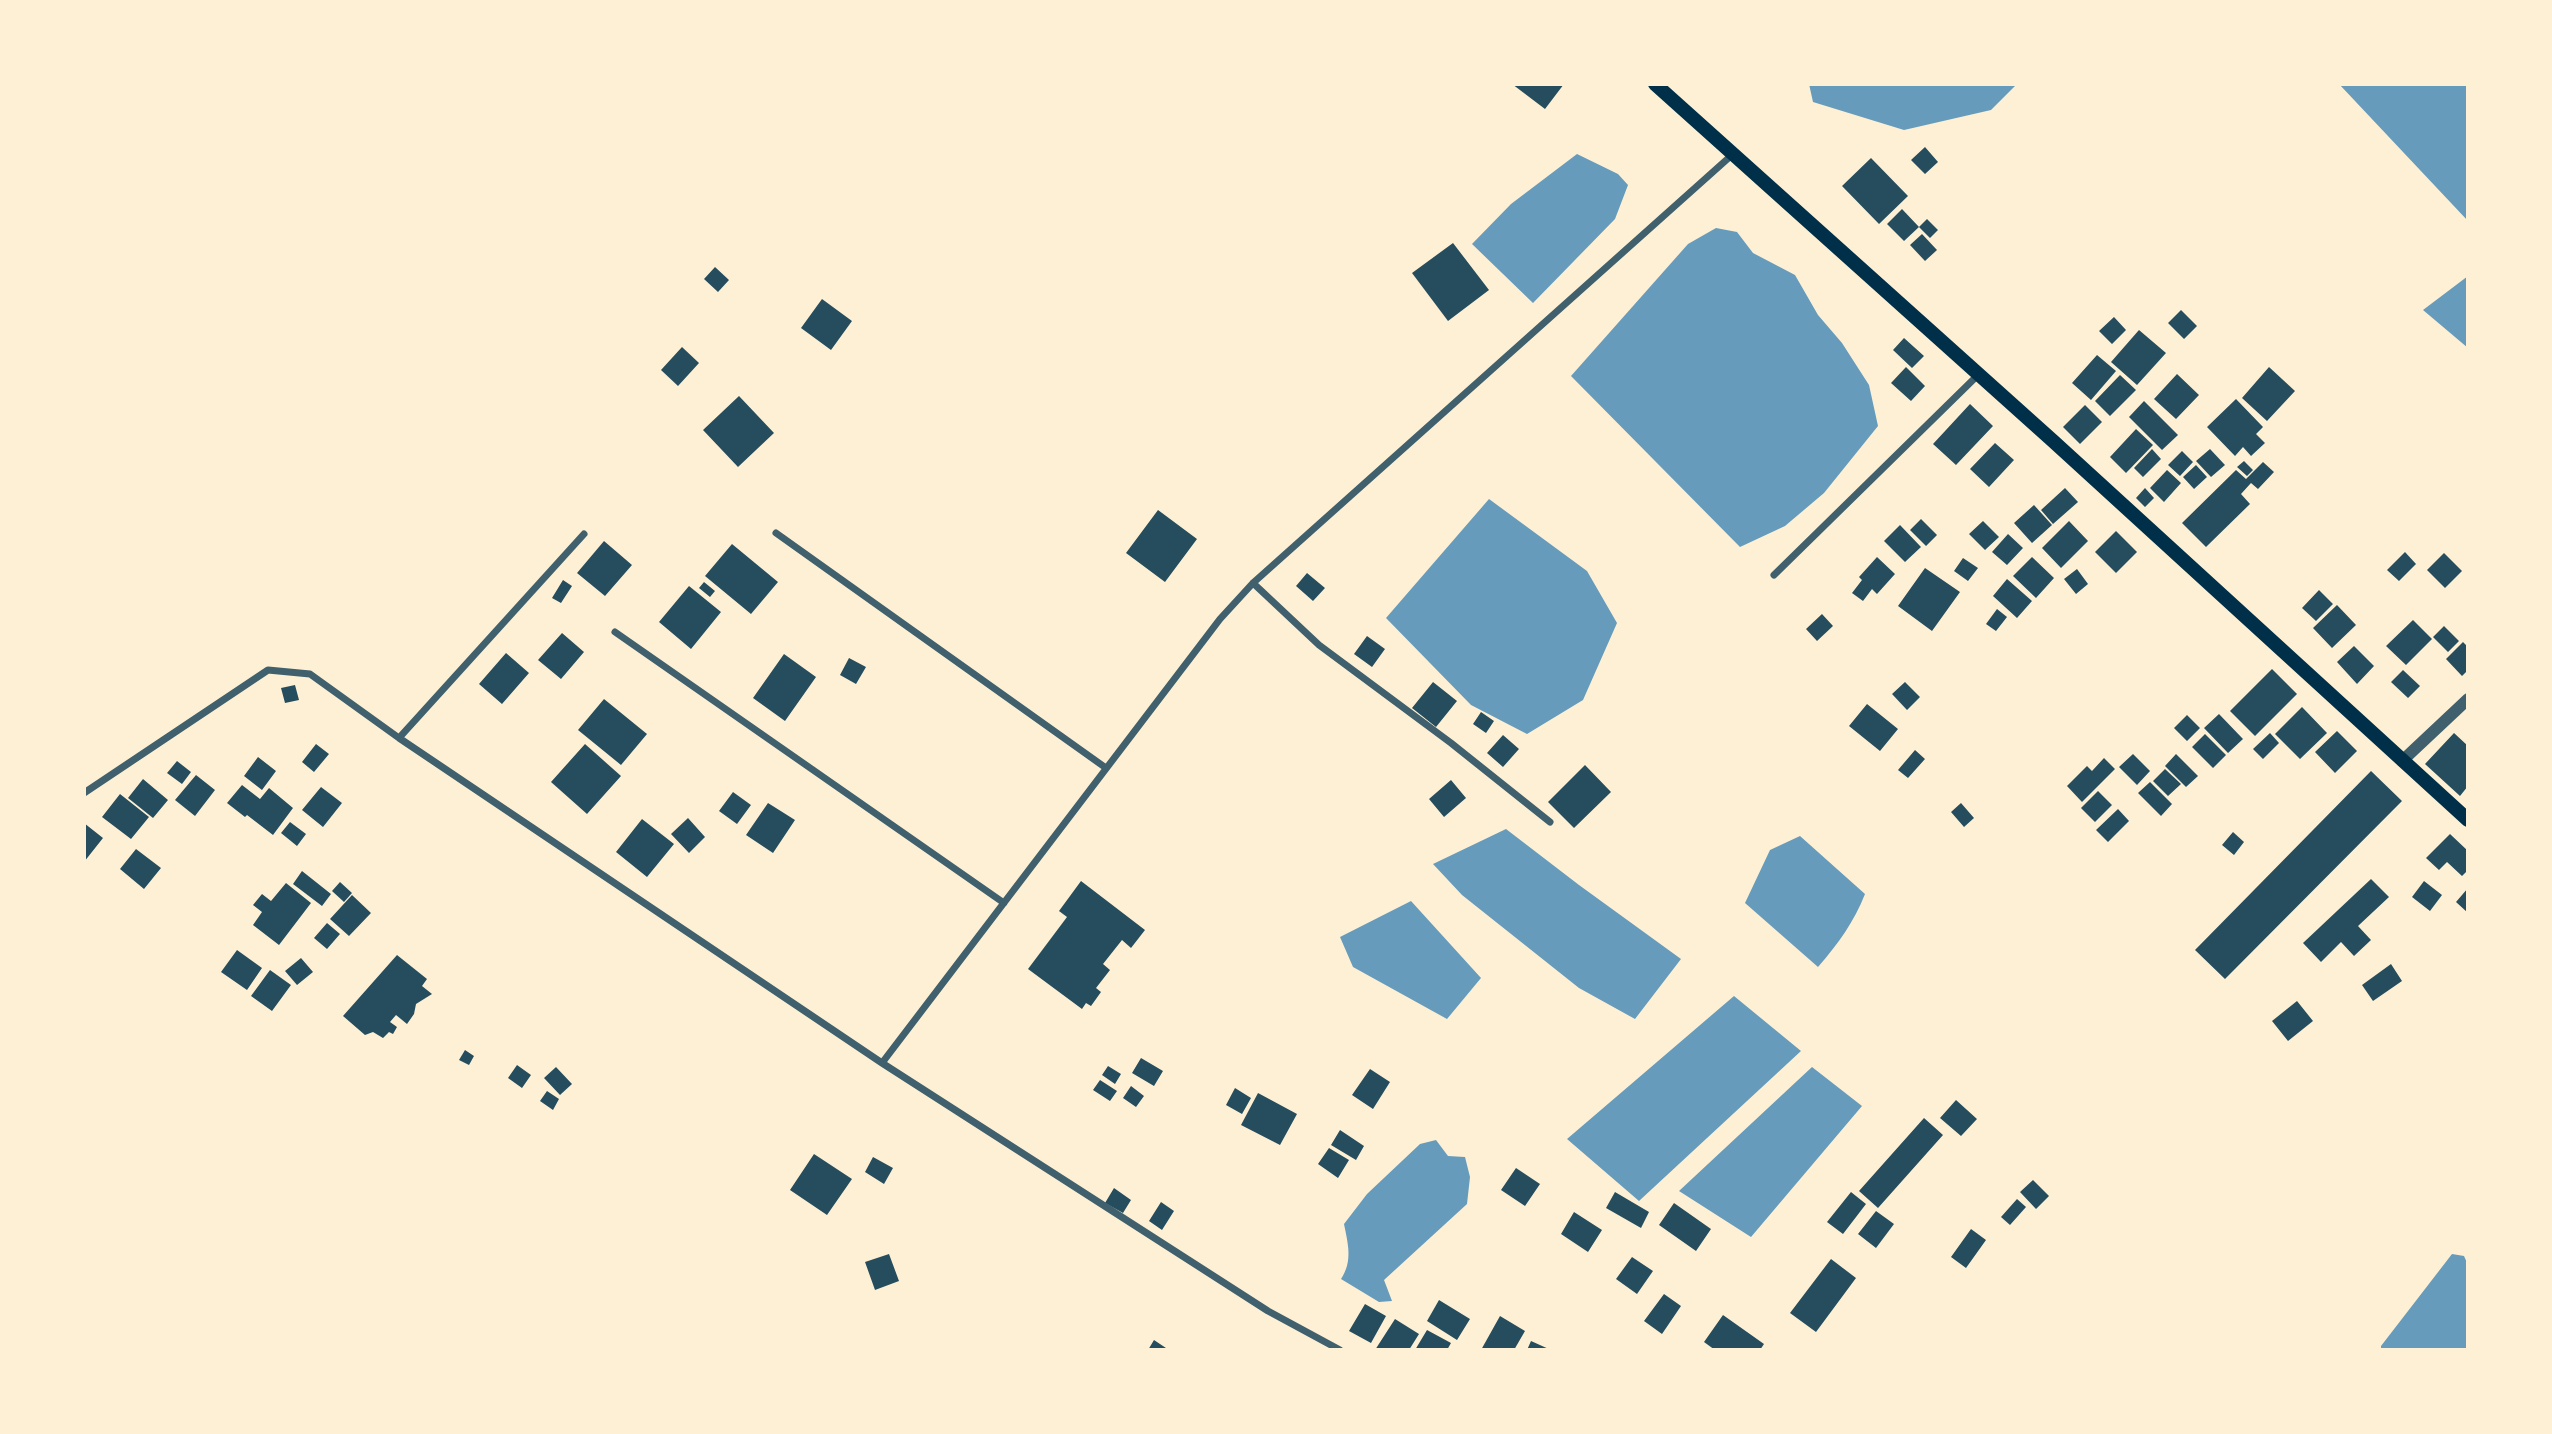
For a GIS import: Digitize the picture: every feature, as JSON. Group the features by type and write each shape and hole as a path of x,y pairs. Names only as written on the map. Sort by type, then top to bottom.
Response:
{"main road":[{"path":"1655,84 1979,374 2468,820"}],"street":[{"path":"882,1063 1220,619 1253,583 1733,154"},
{"path":"1774,575 1979,374"},
{"path":"776,533 1106,768"},
{"path":"399,738 584,534"},
{"path":"1253,583 1319,645 1451,743 1550,822"},
{"path":"615,632 1004,903"},
{"path":"84,793 268,670 310,674 399,738 882,1063 1268,1311 1340,1350"},
{"path":"2402,761 2468,699"}],"water":[{"path":"1809,84 2017,84 1991,110 1904,130 1813,102"},
{"path":"2339,84 2468,84 2468,221"},
{"path":"1577,154 1618,174 1628,185 1615,219 1533,303 1472,244 1511,204"},
{"path":"1716,228 1737,232 1753,253 1795,275 1818,315 1842,343 1869,385 1878,426 1824,493 1785,526 1740,547 1571,376 1688,244"},
{"path":"2468,276 2468,348 2423,310"},
{"path":"1489,499 1587,571 1617,623 1583,700 1527,734 1471,705 1386,618"},
{"path":"1506,829 1681,959 1635,1019 1579,988 1462,895 1433,864"},
{"path":"1800,836 1865,894 1845,932 1818,967 1745,903 1770,850"},
{"path":"1411,901 1481,978 1447,1019 1353,967 1340,937"},
{"path":"1734,996 1801,1051 1639,1201 1567,1139"},
{"path":"1812,1067 1862,1106 1751,1237 1679,1191"},
{"path":"1436,1140 1448,1156 1465,1157 1470,1177 1467,1204 1384,1280 1392,1301 1379,1302 1341,1279 1348,1259 1344,1224 1367,1194 1420,1144"},
{"path":"2452,1254 2464,1256 2468,1265 2468,1350 2381,1350 2381,1346"}],"building":[{"path":"1512,84 1564,84 1545,109"},
{"path":"1925,147 1938,162 1925,174 1911,160"},
{"path":"1871,158 1908,196 1879,224 1842,186"},
{"path":"1902,209 1919,227 1904,241 1887,224"},
{"path":"1927,219 1938,230 1930,238 1919,227"},
{"path":"1922,234 1937,250 1925,261 1910,245"},
{"path":"1453,243 1489,290 1448,321 1412,273"},
{"path":"715,267 729,280 718,292 704,279"},
{"path":"822,299 852,321 831,350 801,328"},
{"path":"2181,310 2197,326 2184,339 2168,323"},
{"path":"2114,317 2126,330 2112,344 2099,331"},
{"path":"2139,330 2166,353 2137,385 2111,362"},
{"path":"1904,338 1924,356 1912,368 1893,350"},
{"path":"682,347 699,363 678,386 661,370"},
{"path":"2097,355 2116,371 2091,400 2072,383"},
{"path":"1906,367 1925,386 1911,401 1891,383"},
{"path":"2269,367 2295,391 2267,421 2242,398"},
{"path":"2177,374 2199,395 2176,419 2154,399"},
{"path":"2120,375 2136,390 2110,416 2095,401"},
{"path":"739,396 774,433 738,467 703,430"},
{"path":"2236,399 2263,427 2256,434 2265,443 2251,456 2243,447 2235,456 2207,427"},
{"path":"2144,401 2178,435 2162,450 2129,417"},
{"path":"1970,404 1993,426 1956,465 1933,444"},
{"path":"2085,405 2102,422 2080,444 2063,427"},
{"path":"2136,429 2153,445 2126,473 2110,457"},
{"path":"1995,443 2014,460 1989,487 1970,469"},
{"path":"2152,449 2161,459 2143,477 2134,468"},
{"path":"2210,449 2225,465 2211,477 2196,461"},
{"path":"2182,451 2193,462 2180,476 2168,465"},
{"path":"2244,461 2253,470 2247,476 2237,467"},
{"path":"2263,462 2274,472 2258,489 2251,483 2241,494 2250,504 2206,547 2182,523 2236,470 2246,479"},
{"path":"2196,465 2207,477 2194,489 2183,477"},
{"path":"2167,470 2181,483 2164,502 2150,488"},
{"path":"2065,488 2078,502 2053,524 2041,510"},
{"path":"2145,488 2154,498 2145,507 2136,498"},
{"path":"2034,505 2052,525 2032,543 2014,523"},
{"path":"1158,510 1197,539 1165,582 1126,553"},
{"path":"1921,519 1937,535 1926,546 1910,530"},
{"path":"1983,521 1999,537 1985,550 1969,534"},
{"path":"2069,521 2088,541 2061,568 2042,548"},
{"path":"1900,525 1921,547 1905,562 1884,541"},
{"path":"2116,531 2137,552 2116,573 2095,552"},
{"path":"2008,534 2023,548 2007,565 1992,552"},
{"path":"604,541 632,565 605,596 577,573"},
{"path":"732,544 778,582 751,614 705,576"},
{"path":"2405,552 2416,564 2399,581 2387,570"},
{"path":"2444,553 2462,571 2445,588 2427,570"},
{"path":"1877,557 1895,574 1877,594 1872,589 1863,601 1852,593 1862,580 1859,577"},
{"path":"2032,557 2054,578 2036,598 2013,576"},
{"path":"1963,558 1978,568 1968,581 1954,571"},
{"path":"1925,568 1960,592 1932,631 1898,606"},
{"path":"2077,569 2088,584 2076,594 2064,579"},
{"path":"1307,573 1325,588 1313,601 1296,586"},
{"path":"2007,579 2032,601 2017,618 1993,596"},
{"path":"563,580 572,586 561,603 552,598"},
{"path":"704,582 715,591 710,597 699,588"},
{"path":"689,586 721,612 691,649 659,622"},
{"path":"2319,590 2333,604 2316,621 2302,608"},
{"path":"2337,605 2356,625 2332,648 2313,628"},
{"path":"1997,609 2007,617 1996,631 1986,624"},
{"path":"1822,614 1833,626 1817,641 1806,629"},
{"path":"2413,620 2432,639 2406,665 2386,646"},
{"path":"2444,626 2459,641 2448,652 2433,637"},
{"path":"562,633 584,652 561,679 538,660"},
{"path":"1367,636 1385,649 1372,667 1354,654"},
{"path":"2463,642 2468,647 2468,670 2462,676 2446,659"},
{"path":"2354,646 2374,666 2357,684 2337,662"},
{"path":"506,653 529,673 502,704 479,684"},
{"path":"784,654 816,677 785,721 753,698"},
{"path":"849,658 866,667 856,684 840,675"},
{"path":"2272,669 2297,694 2255,736 2230,711"},
{"path":"2403,670 2420,686 2408,698 2391,682"},
{"path":"1433,682 1457,701 1436,727 1412,708"},
{"path":"1905,682 1920,697 1907,710 1892,694"},
{"path":"295,685 299,700 285,703 281,688"},
{"path":"604,699 647,734 621,765 578,730"},
{"path":"1867,704 1898,729 1880,751 1849,726"},
{"path":"2302,707 2327,733 2300,759 2275,734"},
{"path":"1481,712 1494,721 1486,733 1473,724"},
{"path":"2219,714 2243,739 2228,753 2204,728"},
{"path":"2187,715 2200,728 2187,741 2174,728"},
{"path":"2337,731 2357,751 2335,773 2315,752"},
{"path":"2270,733 2279,743 2263,759 2253,749"},
{"path":"2454,733 2468,746 2468,786 2460,796 2425,764"},
{"path":"2205,734 2226,755 2213,768 2192,747"},
{"path":"1503,735 1519,749 1503,767 1487,753"},
{"path":"316,744 329,754 314,772 302,762"},
{"path":"585,744 621,776 587,814 551,782"},
{"path":"1915,750 1925,759 1908,778 1898,770"},
{"path":"2133,754 2150,771 2137,785 2119,767"},
{"path":"2176,754 2198,776 2186,787 2165,766"},
{"path":"258,757 276,771 262,790 244,776"},
{"path":"2104,758 2115,769 2082,802 2067,786 2087,766 2092,771"},
{"path":"177,761 191,772 182,784 167,773"},
{"path":"1585,765 1611,792 1574,828 1548,802"},
{"path":"2165,769 2181,784 2168,796 2153,781"},
{"path":"2371,771 2402,801 2225,979 2195,950"},
{"path":"196,775 215,790 195,816 175,800"},
{"path":"143,779 168,800 153,818 128,798"},
{"path":"1451,780 1466,798 1444,817 1429,799"},
{"path":"2150,782 2172,804 2161,816 2138,793"},
{"path":"242,785 260,799 269,788 293,808 273,835 227,803"},
{"path":"321,787 342,803 323,827 302,810"},
{"path":"2098,791 2112,805 2095,822 2081,808"},
{"path":"733,792 751,805 737,824 719,811"},
{"path":"120,794 149,817 131,839 102,817"},
{"path":"768,803 795,820 773,853 746,835"},
{"path":"1961,803 1974,818 1964,827 1951,812"},
{"path":"2118,809 2129,821 2108,842 2096,830"},
{"path":"688,818 705,837 689,853 671,834"},
{"path":"642,819 674,844 647,877 616,852"},
{"path":"290,822 306,834 297,846 281,833"},
{"path":"84,823 103,838 84,862"},
{"path":"2233,832 2244,842 2234,855 2222,845"},
{"path":"2450,834 2468,851 2468,870 2462,876 2447,862 2439,870 2426,858"},
{"path":"136,849 161,868 144,889 120,869"},
{"path":"302,871 331,894 322,906 293,884"},
{"path":"2371,879 2389,897 2358,926 2371,940 2354,956 2341,942 2321,962 2303,943"},
{"path":"1081,881 1145,930 1131,948 1122,940 1103,964 1110,970 1096,988 1101,992 1091,1006 1086,1003 1082,1009 1028,969 1067,917 1059,911"},
{"path":"2424,881 2442,895 2430,911 2412,897"},
{"path":"340,882 352,893 344,902 332,891"},
{"path":"286,883 311,903 279,945 253,925 262,912 253,905 262,894 271,901"},
{"path":"2468,888 2468,913 2456,902"},
{"path":"352,895 371,913 349,936 330,919"},
{"path":"327,923 340,934 327,949 314,938"},
{"path":"237,950 262,968 247,990 221,972"},
{"path":"397,955 427,979 422,986 432,994 416,1004 414,1014 407,1024 396,1015 390,1022 397,1027 393,1034 389,1032 383,1038 373,1032 365,1035 343,1016"},
{"path":"301,958 313,972 297,985 285,971"},
{"path":"2391,964 2402,981 2373,1001 2362,985"},
{"path":"270,970 291,985 272,1011 251,996"},
{"path":"2297,1001 2313,1021 2288,1041 2272,1021"},
{"path":"465,1050 474,1056 469,1065 459,1060"},
{"path":"1141,1058 1163,1071 1154,1086 1132,1073"},
{"path":"517,1065 531,1075 522,1088 508,1078"},
{"path":"1108,1066 1121,1074 1115,1084 1102,1075"},
{"path":"556,1067 572,1084 560,1095 544,1078"},
{"path":"1370,1069 1390,1082 1373,1109 1352,1095"},
{"path":"1100,1080 1117,1091 1110,1101 1093,1090"},
{"path":"1131,1086 1144,1096 1136,1107 1123,1098"},
{"path":"1235,1088 1251,1098 1242,1114 1226,1105"},
{"path":"547,1091 559,1099 553,1110 540,1101"},
{"path":"1258,1093 1297,1114 1280,1145 1241,1125"},
{"path":"1956,1100 1977,1119 1961,1136 1940,1118"},
{"path":"1924,1118 1943,1135 1878,1208 1859,1191"},
{"path":"1340,1130 1364,1146 1356,1160 1331,1145"},
{"path":"1329,1148 1349,1160 1338,1178 1318,1164"},
{"path":"814,1154 852,1179 827,1215 790,1190"},
{"path":"873,1157 893,1168 884,1184 865,1172"},
{"path":"1516,1168 1540,1184 1525,1206 1501,1190"},
{"path":"2033,1180 2049,1196 2036,1209 2020,1192"},
{"path":"1114,1188 1131,1200 1123,1213 1105,1203"},
{"path":"1615,1192 1649,1212 1641,1228 1606,1208"},
{"path":"1851,1192 1866,1204 1843,1234 1827,1222"},
{"path":"2017,1199 2026,1207 2010,1225 2001,1217"},
{"path":"1161,1202 1174,1211 1162,1230 1149,1221"},
{"path":"1674,1203 1711,1229 1696,1251 1659,1225"},
{"path":"1876,1211 1894,1224 1876,1248 1858,1234"},
{"path":"1574,1212 1602,1230 1588,1252 1561,1234"},
{"path":"1971,1229 1986,1240 1966,1268 1951,1257"},
{"path":"889,1254 899,1281 875,1290 865,1262"},
{"path":"1632,1257 1653,1271 1637,1294 1616,1279"},
{"path":"1831,1259 1856,1278 1816,1332 1790,1313"},
{"path":"1664,1294 1681,1306 1662,1334 1644,1321"},
{"path":"1439,1300 1470,1319 1457,1340 1427,1321"},
{"path":"1365,1304 1386,1316 1371,1343 1349,1331"},
{"path":"1723,1315 1764,1344 1760,1350 1715,1350 1704,1342"},
{"path":"1500,1316 1525,1331 1514,1350 1481,1350"},
{"path":"1395,1319 1419,1334 1409,1350 1375,1350"},
{"path":"1427,1330 1451,1343 1447,1350 1415,1350"},
{"path":"1154,1340 1169,1350 1148,1350"},
{"path":"1531,1341 1551,1350 1527,1350"}]}
